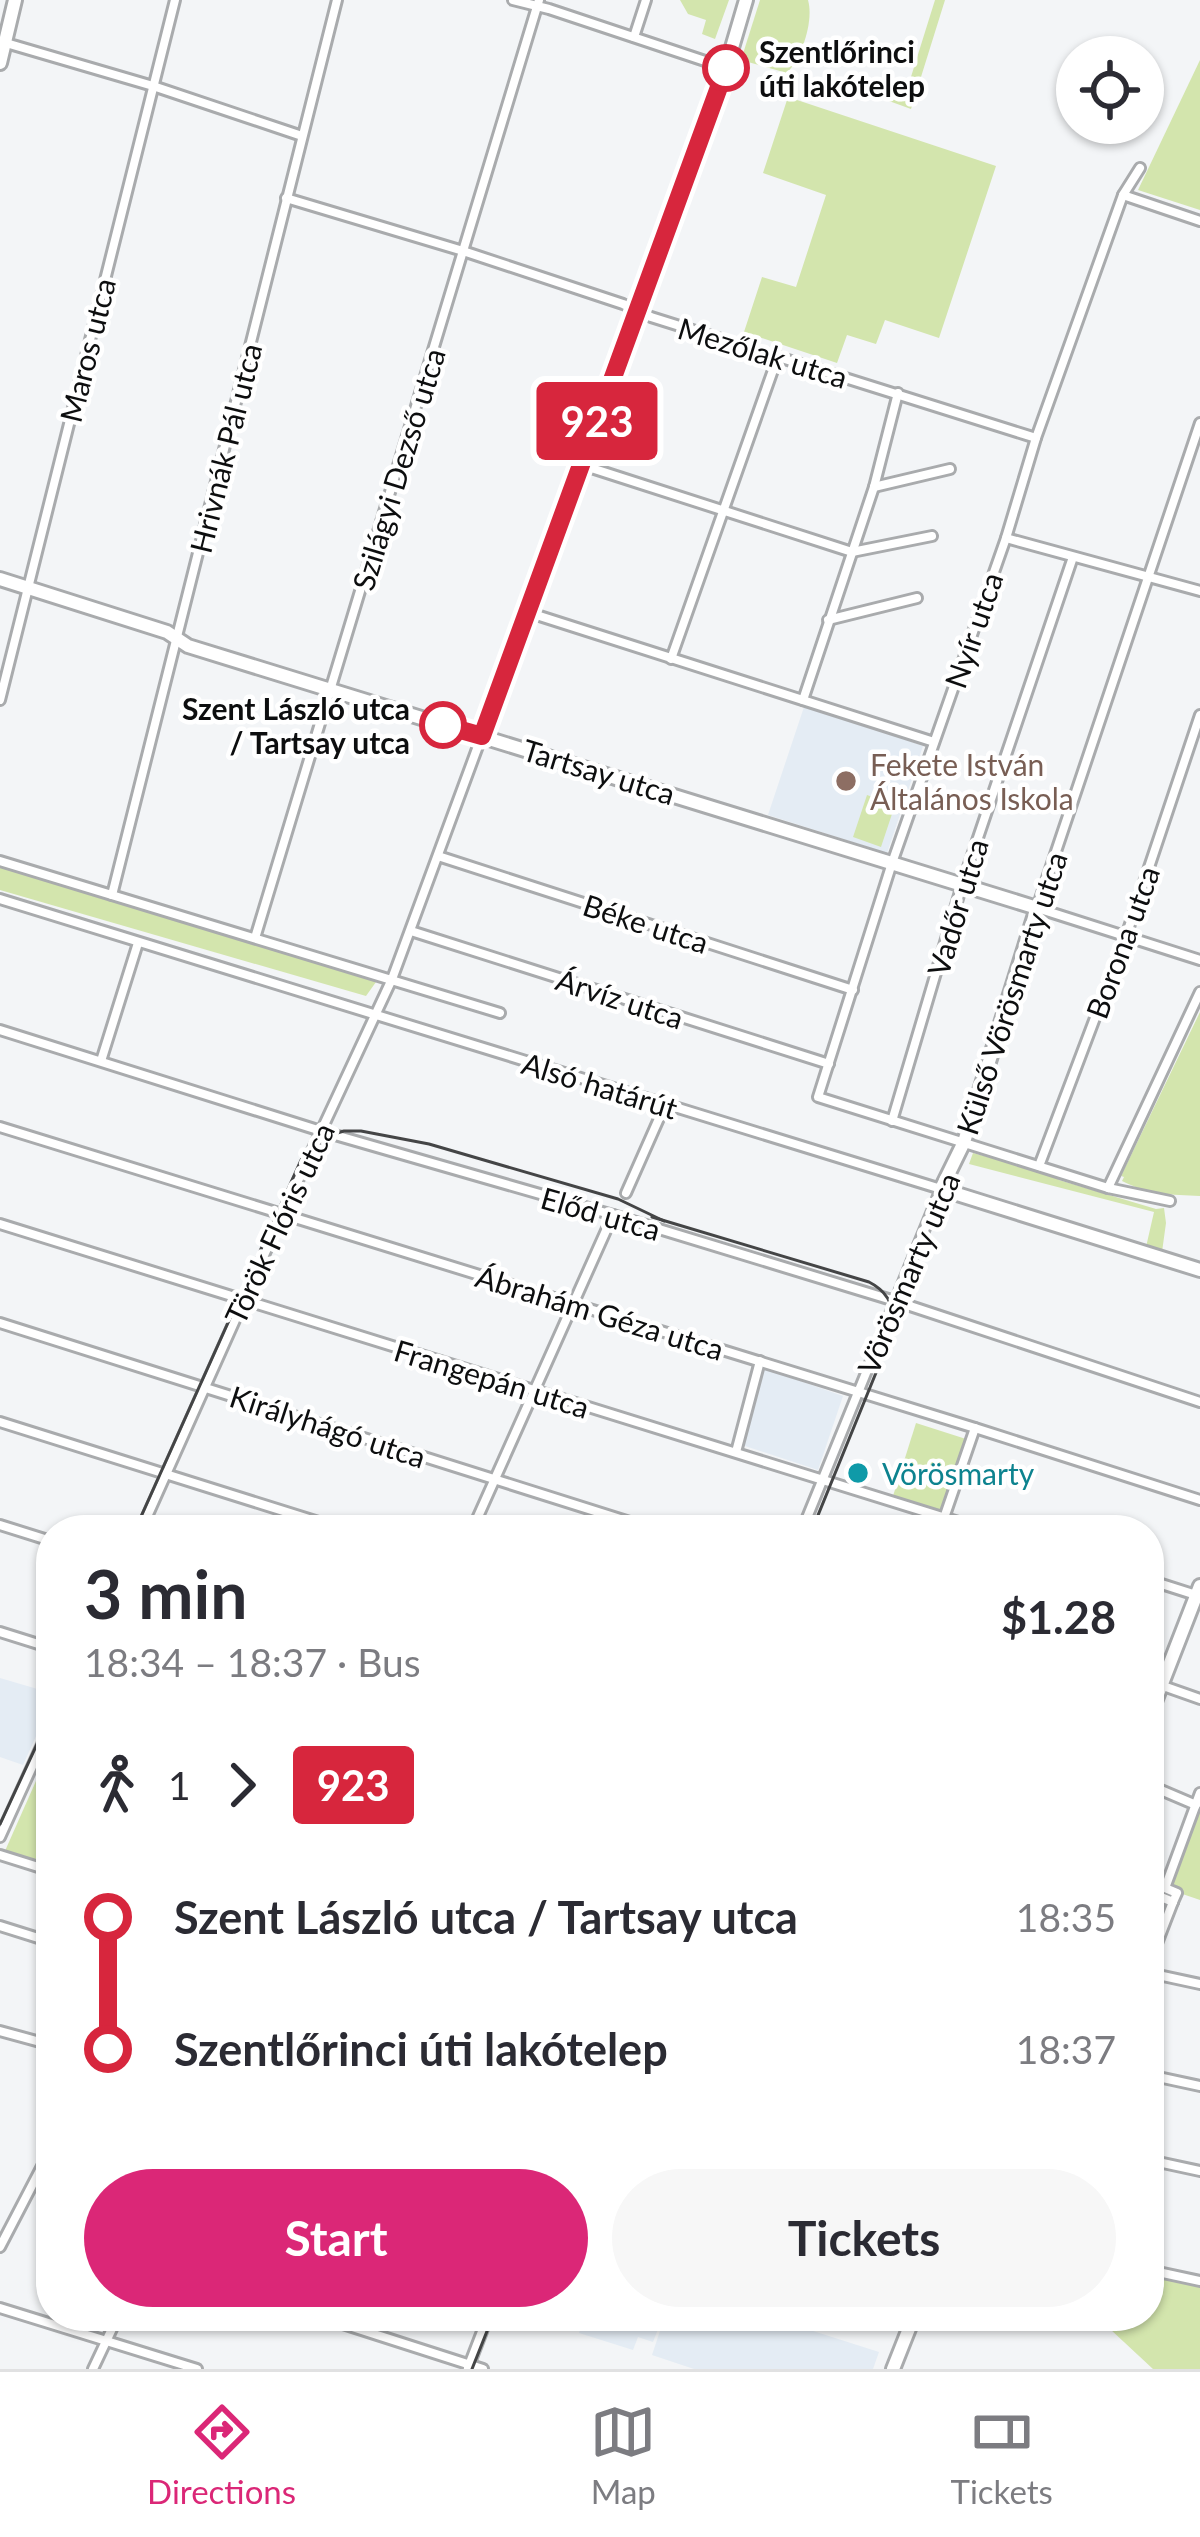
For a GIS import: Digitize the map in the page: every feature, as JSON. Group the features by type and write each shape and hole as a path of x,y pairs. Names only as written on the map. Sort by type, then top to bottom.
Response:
{"street":[{"path":"0,63 16,0"},
{"name":"Maros utca","path":"0,700 175,0"},
{"name":"Hrivnák Pál utca","path":"112,895 337,0"},
{"path":"513,0 538,3 726,68"},
{"path":"634,37 646,0"},
{"path":"482,736 726,68 746,0"},
{"name":"Szilágyi Dezső utca","path":"254,938 538,3"},
{"path":"5,42 302,136"},
{"name":"Nyír utca","path":"892,1121 818,1097 1036,438 1123,195 1140,168"},
{"path":"1123,195 1200,221"},
{"name":"Mezőlak utca","path":"286,198 463,250 651,317 1036,438"},
{"path":"671,659 778,356"},
{"path":"803,700 874,487 898,393"},
{"name":"Külső Vörösmarty utca","path":"961,1148 1036,908 1200,423"},
{"path":"581,464 852,552 932,536"},
{"path":"874,487 950,469"},
{"path":"1006,538 1200,591"},
{"name":"Vadőr utca","path":"892,1121 962,885 1072,556"},
{"name":"Tartsay utca","path":"0,579 167,632 188,646 1200,960"},
{"path":"828,620 917,598"},
{"path":"527,613 934,742"},
{"name":"Borona utca","path":"1039,1166 1126,936 1200,716"},
{"name":"Török Flóris utca","path":"148,1515 392,981 482,736"},
{"name":"Béke utca","path":"438,856 853,990"},
{"name":"Alsó határút","path":"0,861 500,1013"},
{"name":"Alsó határút","path":"0,899 1200,1270"},
{"name":"Árvíz utca","path":"410,932 829,1064"},
{"path":"101,1061 138,943"},
{"path":"1108,1188 1200,992"},
{"name":"Előd utca","path":"0,1030 321,1132 895,1301 1200,1402"},
{"path":"626,1193 664,1105"},
{"path":"892,1121 961,1148 1170,1201"},
{"name":"Ábrahám Géza utca","path":"0,1127 1200,1500"},
{"name":"Vörösmarty utca","path":"823,1480 940,1189 961,1148"},
{"path":"479,1515 613,1215"},
{"name":"Frangepán utca","path":"0,1224 934,1515"},
{"name":"Királyhágó utca","path":"0,1323 607,1515"},
{"path":"736,1453 760,1361"},
{"path":"0,1422 296,1515"},
{"path":"945,1515 975,1428"},
{"path":"808,1515 823,1480"},
{"path":"0,1525 36,1536"},
{"path":"1164,1584 1199,1592 1164,1664"},
{"path":"0,1632 36,1643"},
{"path":"1164,1686 1200,1699"},
{"path":"0,1837 36,1756"},
{"path":"1164,1791 1196,1805"},
{"path":"1164,1927 1177,1893 1165,1888 1200,1792"},
{"path":"0,1855 36,1866"},
{"path":"1164,1898 1173,1902"},
{"path":"0,1926 36,1937"},
{"path":"1164,1973 1200,1984"},
{"path":"0,2031 36,2041"},
{"path":"1164,2078 1200,2086"},
{"path":"1164,2163 1200,2171"},
{"path":"0,2246 36,2178"},
{"path":"1164,2273 1200,2281"},
{"path":"0,2308 36,2319"},
{"path":"79,2331 196,2369"},
{"path":"94,2369 110,2331"},
{"path":"362,2331 483,2369"},
{"path":"469,2367 482,2331"},
{"path":"893,2369 908,2331"}],"shaded area":[{"name":"Fekete István Általános Iskola","path":"805,704 923,746 887,853 768,815"},
{"path":"763,1368 843,1396 818,1470 742,1445"},
{"path":"0,1678 36,1689 36,1736 23,1765 0,1757"},
{"path":"657,2331 653,2342 638,2337 633,2350 579,2333"},
{"path":"660,2331 813,2331 879,2352 873,2369 694,2369 652,2355"}],"green space":[{"path":"680,0 729,0 715,39 702,34 706,20 688,14"},
{"path":"760,0 808,0 805,38 787,73 741,60"},
{"path":"935,0 945,0 911,109 856,89 853,95 840,90 840,82 849,78 905,96"},
{"path":"1200,60 1200,210 1138,190 1164,144"},
{"path":"788,97 996,166 939,338 885,320 876,344 847,335 837,363 744,332 762,277 796,287 826,195 763,173"},
{"path":"867,795 895,805 881,847 853,837"},
{"path":"0,863 374,976 376,982 366,996 0,890"},
{"path":"1200,1012 1200,1196 1131,1185 1121,1176"},
{"path":"973,1153 1164,1208 1162,1252 1146,1247 1154,1212 969,1164"},
{"path":"916,1423 966,1439 944,1511 893,1496"},
{"path":"36,1781 36,1860 5,1851"},
{"path":"1200,1793 1200,1900 1165,1888"},
{"path":"1164,2278 1200,2286 1200,2369 1153,2369 1112,2331 1164,2331"}],"tram line":[{"path":"142,1515 301,1160 327,1136 361,1131 429,1144 618,1199 664,1221"},
{"path":"652,1217 869,1282 890,1302 893,1331 818,1515"},
{"path":"0,1824 36,1746"},
{"path":"472,2369 487,2331"}],"bus line":[{"name":"923","path":"443,725 482,736 726,68"}],"place":[{"name":"Szentlőrinci úti lakótelep","path":"726,68"},
{"name":"Szent László utca / Tartsay utca","path":"443,725"},
{"name":"Fekete István Általános Iskola","path":"846,781"},
{"name":"Vörösmarty","path":"858,1473"}]}
